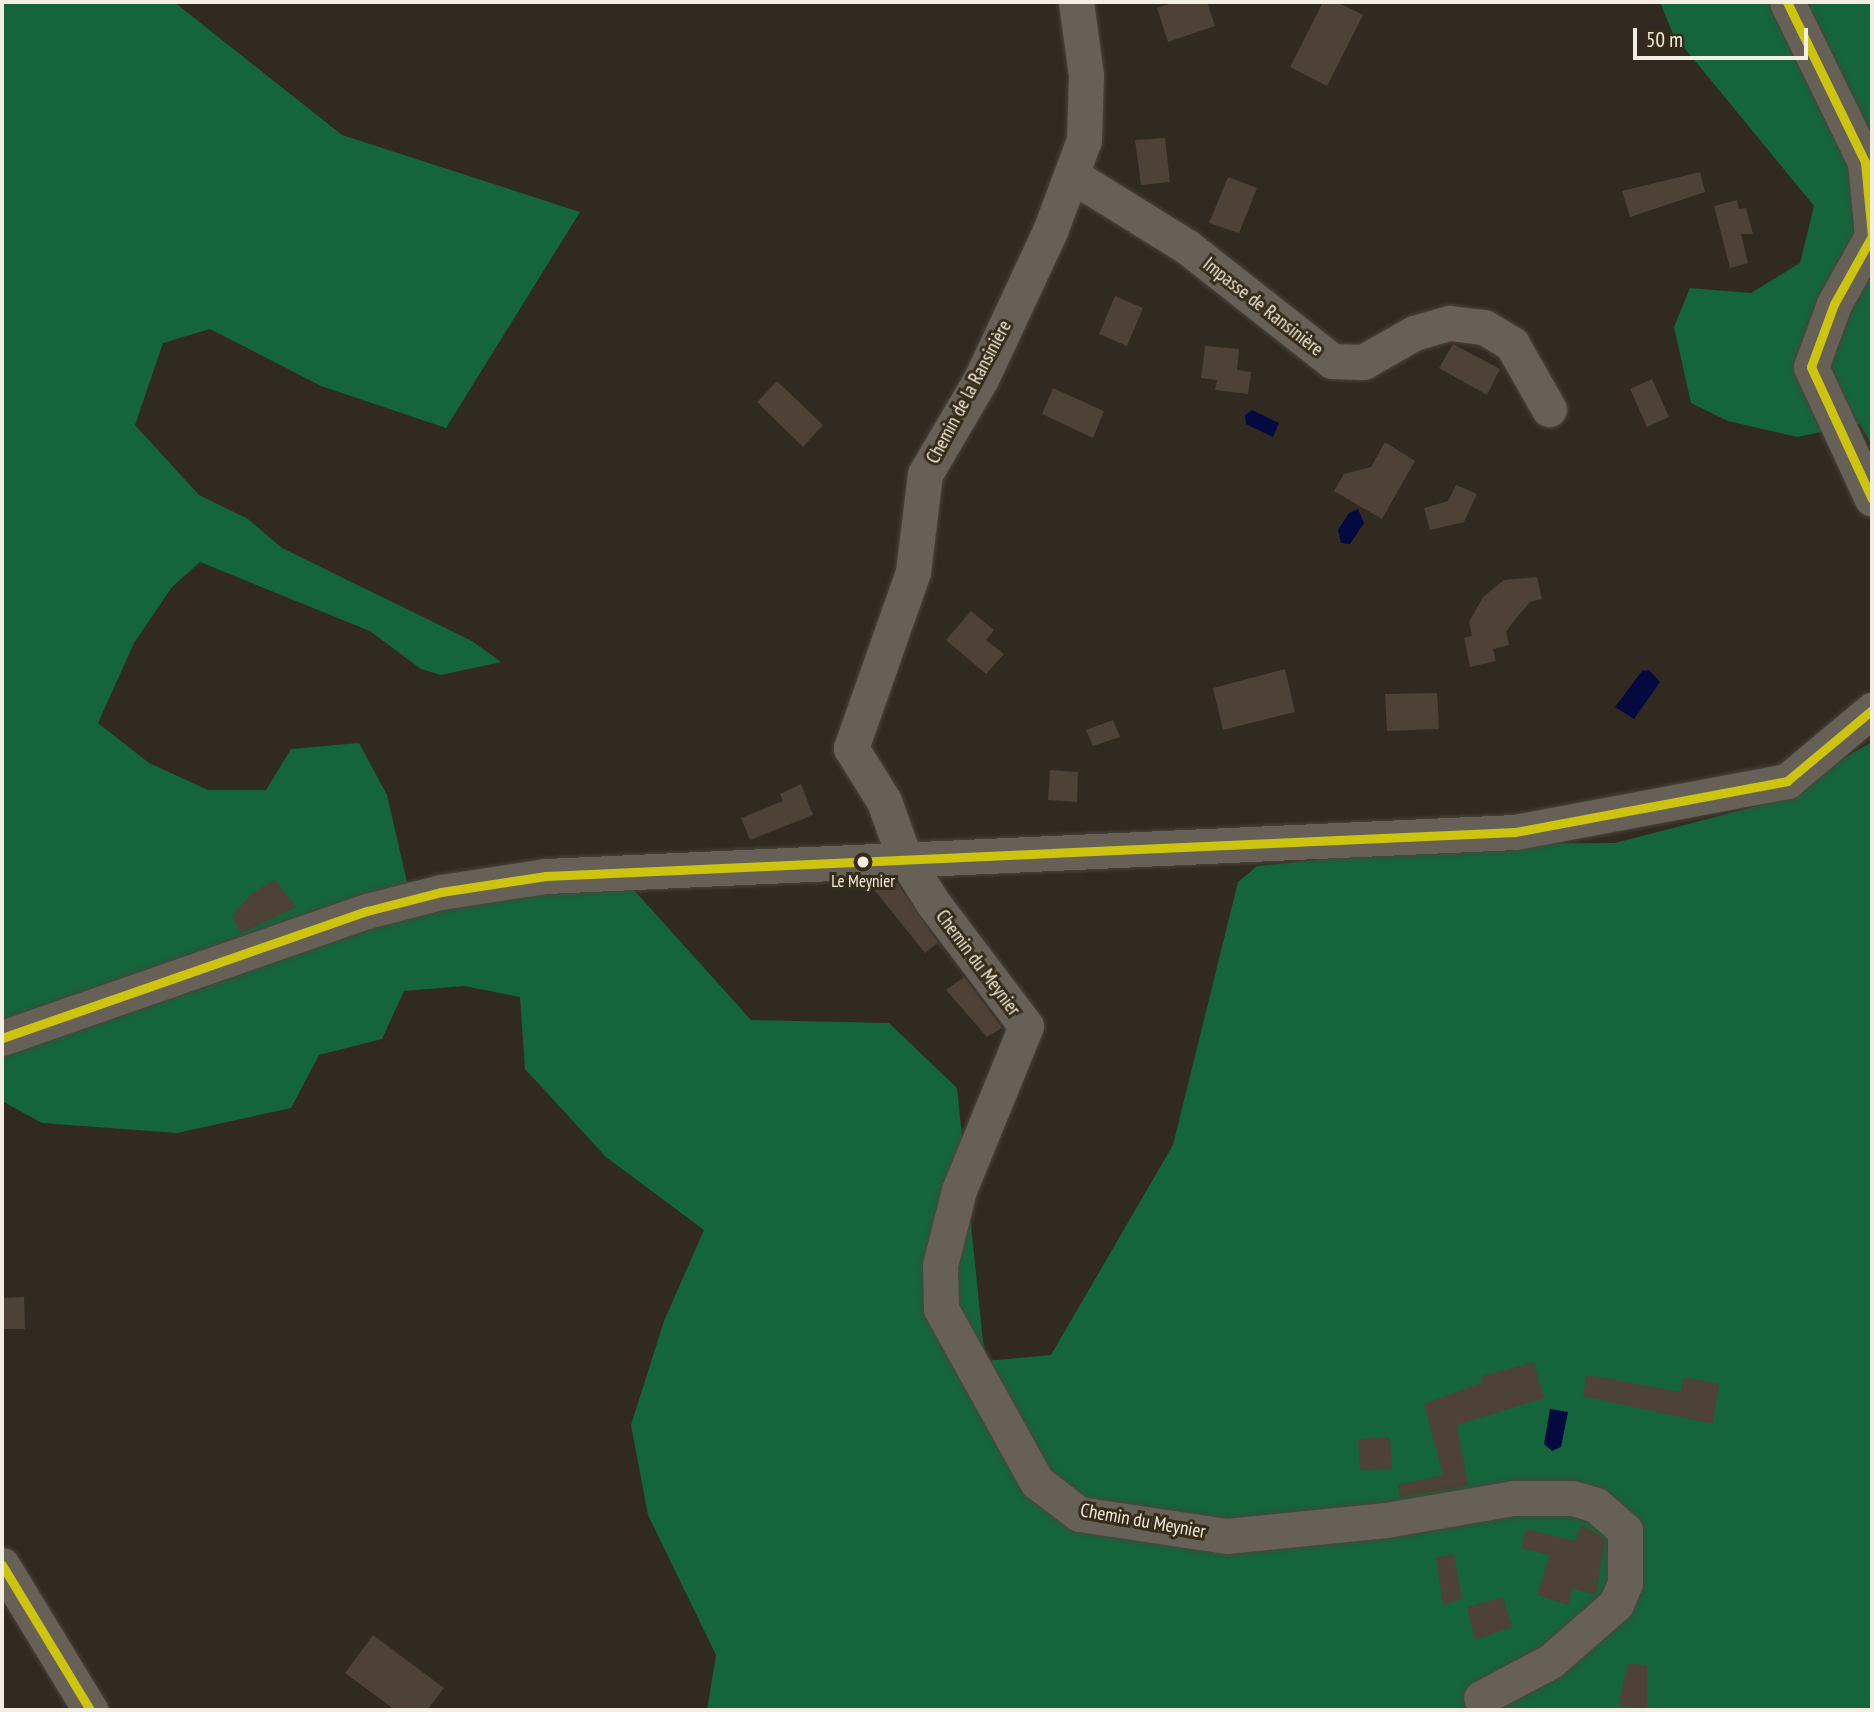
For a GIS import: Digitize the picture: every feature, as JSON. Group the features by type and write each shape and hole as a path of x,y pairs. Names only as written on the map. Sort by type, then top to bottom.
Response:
{"street":[{"name":"Chemin de la Ransinière","path":"904,858 884,801 851,748 912,572 925,474 982,377 1073,176 1084,140 1086,75 1076,2"},
{"path":"1787,2 1865,162 1872,236 1834,304 1811,367 1872,499"},
{"name":"Impasse de Ransinière","path":"1073,176 1186,246 1332,361 1363,362 1414,333 1450,323 1484,327 1512,344 1549,409"},
{"path":"2,1038 368,911 441,892 545,876 1515,832 1787,781 1872,710"},
{"name":"Chemin du Meynier","path":"904,858 1026,1026 959,1190 940,1265 941,1310 1037,1482 1079,1514 1226,1536 1386,1520 1514,1498 1572,1498 1596,1505 1625,1530 1625,1583 1616,1604 1551,1661 1481,1698"},
{"path":"2,1564 90,1710"}],"green space":[{"path":"2,2 174,2 342,135 580,212 446,428 321,386 210,329 163,343 135,425 199,495 248,519 282,548 472,641 501,662 441,675 421,669 370,631 200,562 172,587 134,643 98,723 149,763 208,790 266,790 291,749 359,743 387,795 407,882 606,859 751,1020 889,1023 957,1088 985,1361 1051,1355 1173,1145 1238,882 1257,866 1469,844 1615,843 1765,804 1872,742 1872,1710 707,1710 716,1655 648,1515 631,1425 664,1321 704,1230 606,1157 525,1069 520,997 464,986 404,991 382,1039 319,1055 291,1108 177,1133 42,1123 2,1101"},
{"path":"1660,2 1872,2 1872,446 1860,424 1797,437 1728,421 1691,403 1674,327 1690,288 1751,293 1800,263 1814,206 1673,34"}],"shaded area":[{"path":"1252,410 1279,423 1273,437 1246,424 1245,415"},
{"path":"1358,509 1364,523 1350,544 1341,543 1338,530 1349,513"},
{"path":"1649,670 1660,682 1634,719 1615,707 1642,671"},
{"path":"1550,1409 1568,1412 1561,1447 1552,1451 1544,1444"}],"building":[{"path":"1174,2 1207,2 1215,26 1168,42 1157,8"},
{"path":"1323,2 1337,2 1363,15 1327,86 1290,67"},
{"path":"1165,138 1170,182 1141,185 1135,140"},
{"path":"1700,172 1705,192 1630,217 1622,191"},
{"path":"1228,177 1257,188 1239,233 1209,223"},
{"path":"1737,200 1739,209 1746,208 1753,234 1741,234 1748,263 1730,268 1714,206"},
{"path":"1115,296 1143,308 1127,346 1099,334"},
{"path":"1453,344 1500,369 1487,395 1439,368"},
{"path":"1205,346 1239,349 1237,370 1251,372 1248,394 1215,390 1217,380 1201,378"},
{"path":"1652,379 1669,417 1647,427 1630,389"},
{"path":"777,381 823,425 803,447 757,402"},
{"path":"1053,388 1104,411 1093,438 1042,414"},
{"path":"1385,442 1415,461 1382,519 1334,491 1344,474 1371,467"},
{"path":"1456,485 1477,494 1464,522 1430,530 1424,508 1448,501"},
{"path":"1537,577 1542,599 1530,602 1513,622 1506,632 1509,645 1493,649 1496,661 1470,667 1464,638 1472,636 1469,622 1483,597 1504,580"},
{"path":"971,611 994,630 986,640 1004,654 986,674 946,640"},
{"path":"1285,669 1295,712 1223,730 1213,688"},
{"path":"1437,693 1439,729 1387,731 1385,694"},
{"path":"1113,720 1120,737 1093,746 1086,730"},
{"path":"1050,770 1078,772 1077,802 1048,800"},
{"path":"801,784 813,815 750,840 741,818 783,801 780,794"},
{"path":"275,880 296,907 241,933 232,916 252,893"},
{"path":"895,880 938,943 925,953 868,882"},
{"path":"964,977 1002,1028 987,1037 946,990"},
{"path":"24,1297 25,1329 2,1329 2,1298"},
{"path":"1534,1362 1544,1398 1457,1425 1468,1486 1400,1497 1398,1485 1443,1475 1424,1404 1483,1382 1482,1376"},
{"path":"1587,1375 1681,1392 1684,1377 1719,1384 1713,1424 1583,1396"},
{"path":"1390,1437 1392,1469 1360,1470 1358,1439"},
{"path":"1581,1525 1605,1539 1596,1595 1573,1588 1568,1605 1537,1595 1550,1555 1521,1548 1526,1529 1575,1541"},
{"path":"1454,1554 1462,1599 1443,1605 1436,1558"},
{"path":"1503,1597 1512,1627 1475,1640 1467,1607"},
{"path":"373,1635 444,1688 427,1710 395,1710 345,1673"},
{"path":"1628,1663 1647,1666 1647,1710 1618,1705"}],"transit line":[{"path":"1787,2 1865,162 1872,236"},
{"path":"1872,236 1834,304 1811,367 1872,499"},
{"path":"2,1038 367,911 441,892 546,876 1515,832 1787,781 1872,710"},
{"path":"2,1565 90,1710"}],"place":[{"name":"Le Meynier","path":"863,862"}]}
